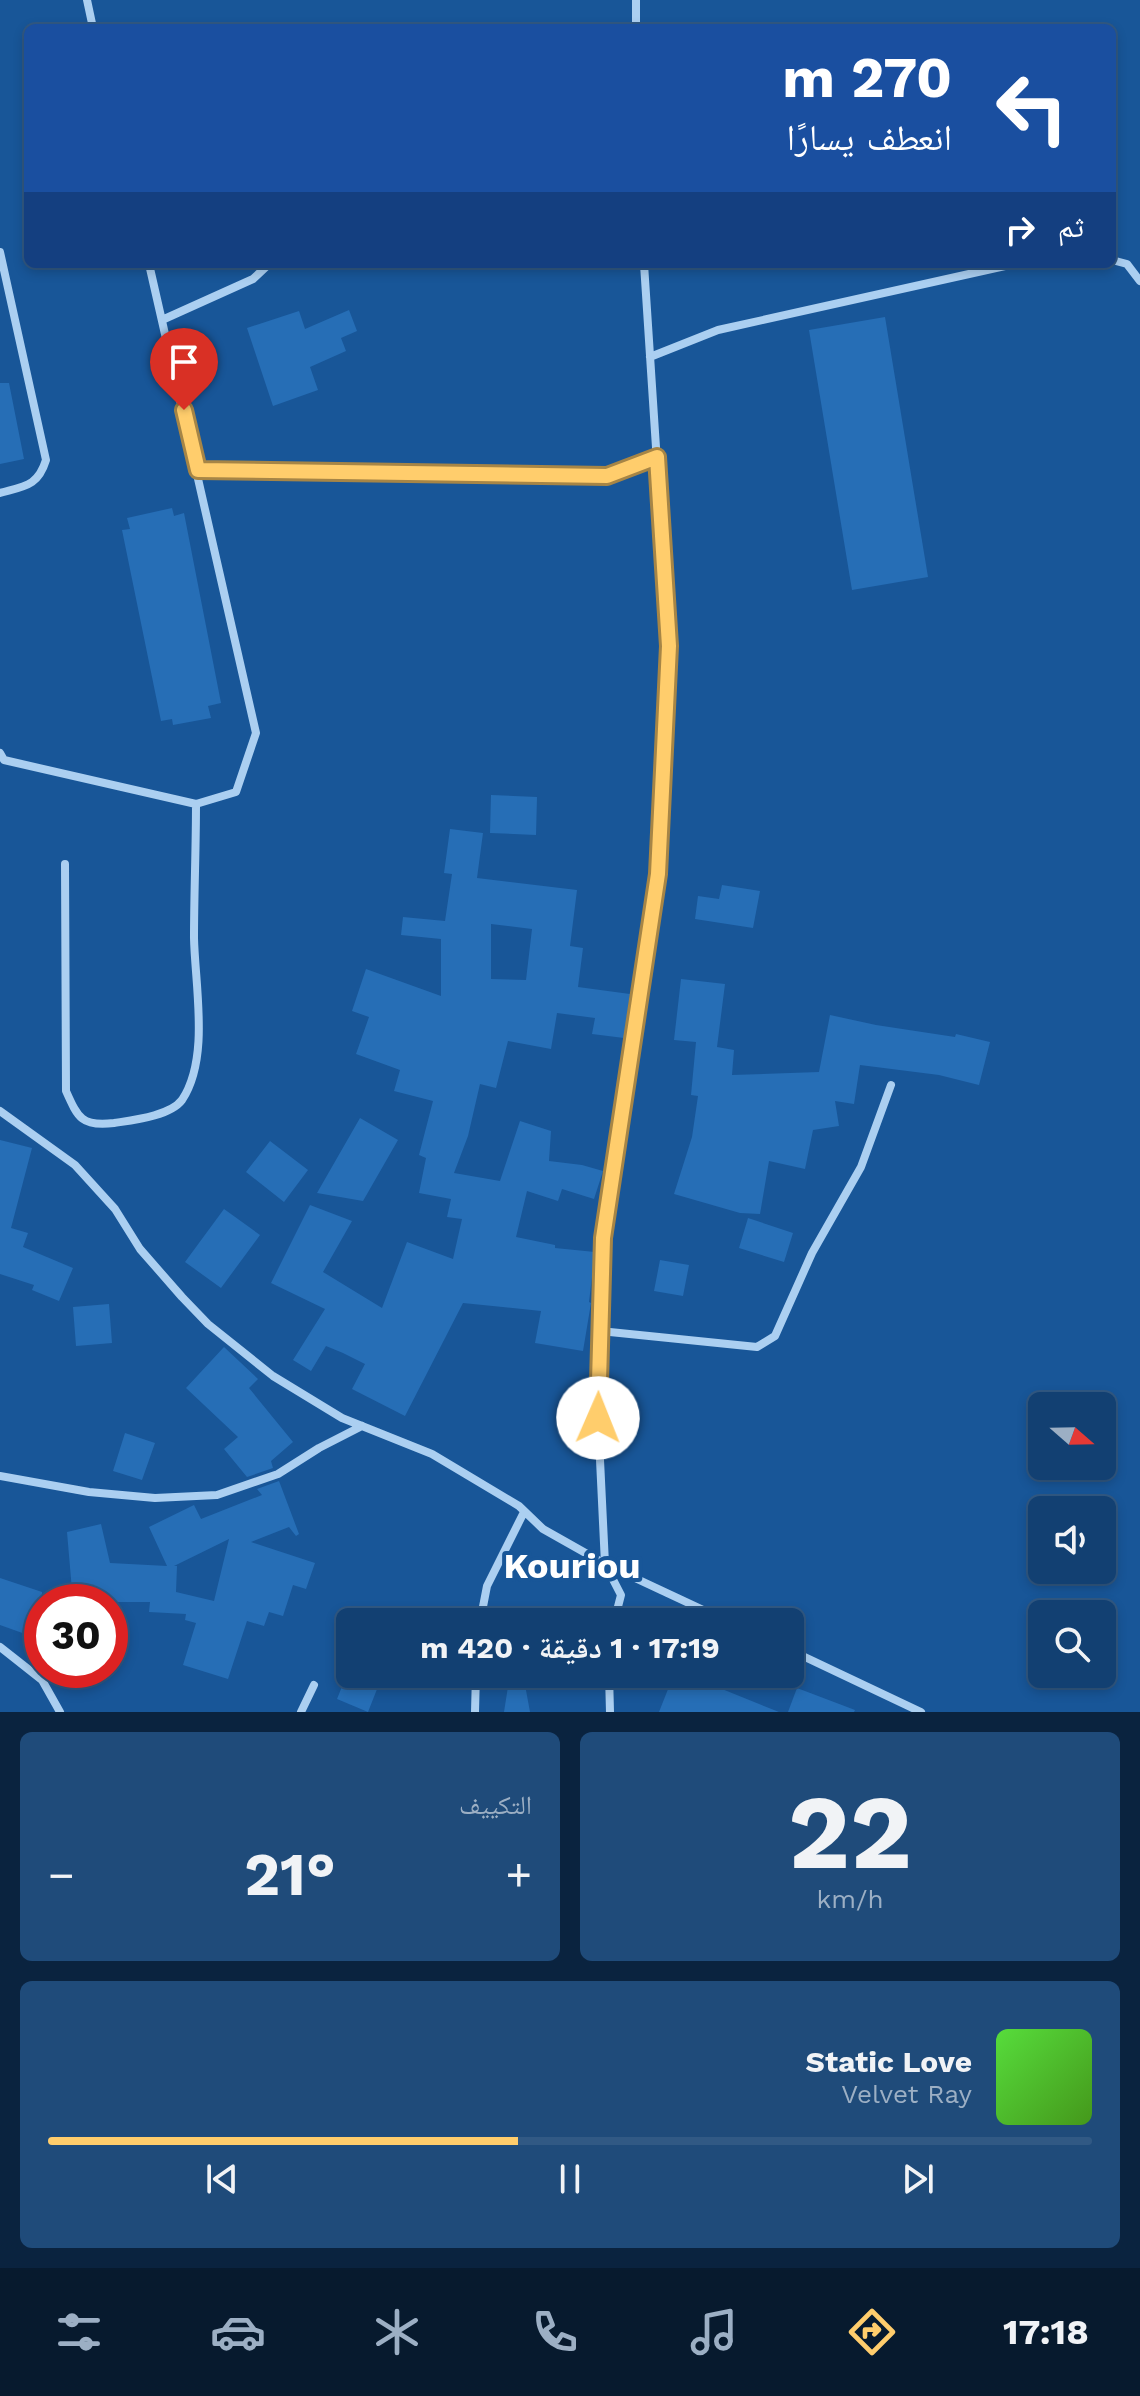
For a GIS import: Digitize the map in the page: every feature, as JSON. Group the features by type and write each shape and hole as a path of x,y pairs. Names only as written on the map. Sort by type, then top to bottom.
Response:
{"street":[{"path":"87,0 92,24"},
{"path":"636,0 636,24"},
{"path":"0,252 46,460 41,476 26,486 0,493"},
{"path":"1116,261 1127,264 1140,281"},
{"path":"0,753 4,760 196,804 236,792 256,733 150,268"},
{"path":"162,320 253,279 265,268"},
{"path":"618,1608 621,1595 605,1564 598,1418 603,1238 658,874 669,646 644,268"},
{"path":"650,357 718,330 996,268"},
{"path":"198,470 607,476 657,457"},
{"path":"65,864 66,1091 77,1116 95,1125 152,1117 180,1103 192,1078 200,1022 194,941 196,804"},
{"path":"600,1331 757,1347 775,1336 812,1253 861,1167 891,1085"},
{"path":"0,1111 75,1165 115,1209 140,1249 208,1324 273,1376 319,1407 432,1454 524,1512 543,1529 605,1564 699,1608"},
{"path":"0,1476 89,1492 155,1498 217,1495 278,1474 362,1426"},
{"path":"483,1608 487,1586 524,1512"},
{"path":"0,1647 42,1680 60,1712"},
{"path":"804,1657 921,1712"},
{"path":"301,1712 314,1685"},
{"path":"475,1712 476,1688"},
{"path":"609,1688 610,1712"}],"building":[{"path":"349,310 357,331 341,338 346,351 310,367 318,390 273,406 247,328 299,311 305,329"},
{"path":"885,317 928,577 852,590 809,330"},
{"path":"0,383 9,383 24,459 0,464"},
{"path":"172,508 174,516 184,513 221,703 208,706 211,718 173,725 172,719 161,721 122,530 130,529 127,518"},
{"path":"491,795 537,797 536,835 490,833"},
{"path":"450,829 483,833 477,878 577,890 570,946 583,948 578,987 630,994 624,1038 592,1034 595,1018 557,1013 551,1049 508,1041 496,1088 480,1084 468,1136 454,1173 500,1181 520,1121 551,1131 549,1161 603,1171 594,1199 562,1189 558,1201 527,1191 516,1237 555,1245 555,1248 595,1252 583,1351 535,1343 541,1311 463,1303 405,1416 352,1389 365,1364 343,1353 326,1346 311,1371 293,1360 325,1309 271,1283 310,1205 352,1221 323,1272 382,1308 407,1242 453,1259 462,1219 447,1217 451,1199 419,1193 426,1158 419,1155 433,1101 394,1091 400,1070 356,1054 369,1017 352,1011 366,969 441,996 441,939 401,935 403,917 445,921 452,874 444,873","holes":["491,924 532,929 526,980 491,979"]},
{"path":"722,885 760,891 753,928 695,919 698,896 719,899"},
{"path":"681,979 725,984 717,1047 734,1050 732,1075 819,1072 830,1015 990,1042 979,1085 939,1075 860,1065 854,1104 835,1101 839,1126 813,1130 805,1169 769,1161 760,1214 740,1213 674,1194 692,1137 698,1096 691,1095 696,1042 674,1040"},
{"path":"360,1118 398,1140 363,1201 317,1193"},
{"path":"0,1140 32,1148 11,1228 28,1233 23,1247 73,1268 59,1301 32,1290 34,1285 0,1274"},
{"path":"270,1141 308,1170 284,1202 246,1172"},
{"path":"224,1209 260,1235 221,1288 185,1262"},
{"path":"748,1218 793,1233 784,1262 739,1248"},
{"path":"660,1260 689,1265 683,1296 654,1291"},
{"path":"109,1304 112,1343 76,1346 73,1307"},
{"path":"224,1347 258,1379 249,1388 293,1442 271,1461 273,1468 247,1477 224,1449 238,1437 186,1388"},
{"path":"125,1433 155,1443 142,1480 113,1471"},
{"path":"279,1481 299,1534 296,1536 289,1527 251,1542 315,1563 306,1589 293,1585 283,1616 269,1612 264,1626 247,1621 228,1679 183,1665 196,1623 185,1620 186,1614 149,1612 150,1602 128,1602 128,1584 71,1584 67,1532 101,1524 110,1563 167,1566 149,1527 194,1505 201,1519 262,1495 257,1489","holes":["229,1539 214,1601 176,1592 177,1566 174,1566"]},
{"path":"0,1578 24,1586 24,1634 0,1625"},
{"path":"341,1688 377,1688 368,1712 337,1699"},
{"path":"508,1688 526,1688 530,1712 504,1712"},
{"path":"668,1688 720,1688 779,1712 659,1712"},
{"path":"797,1688 855,1710 854,1712 788,1712"}],"district":[{"name":"Kouriou","path":"572,1565"}],"route":[{"path":"184,410 198,470 607,476 657,457 669,646 658,874 603,1238 598,1418"}]}
